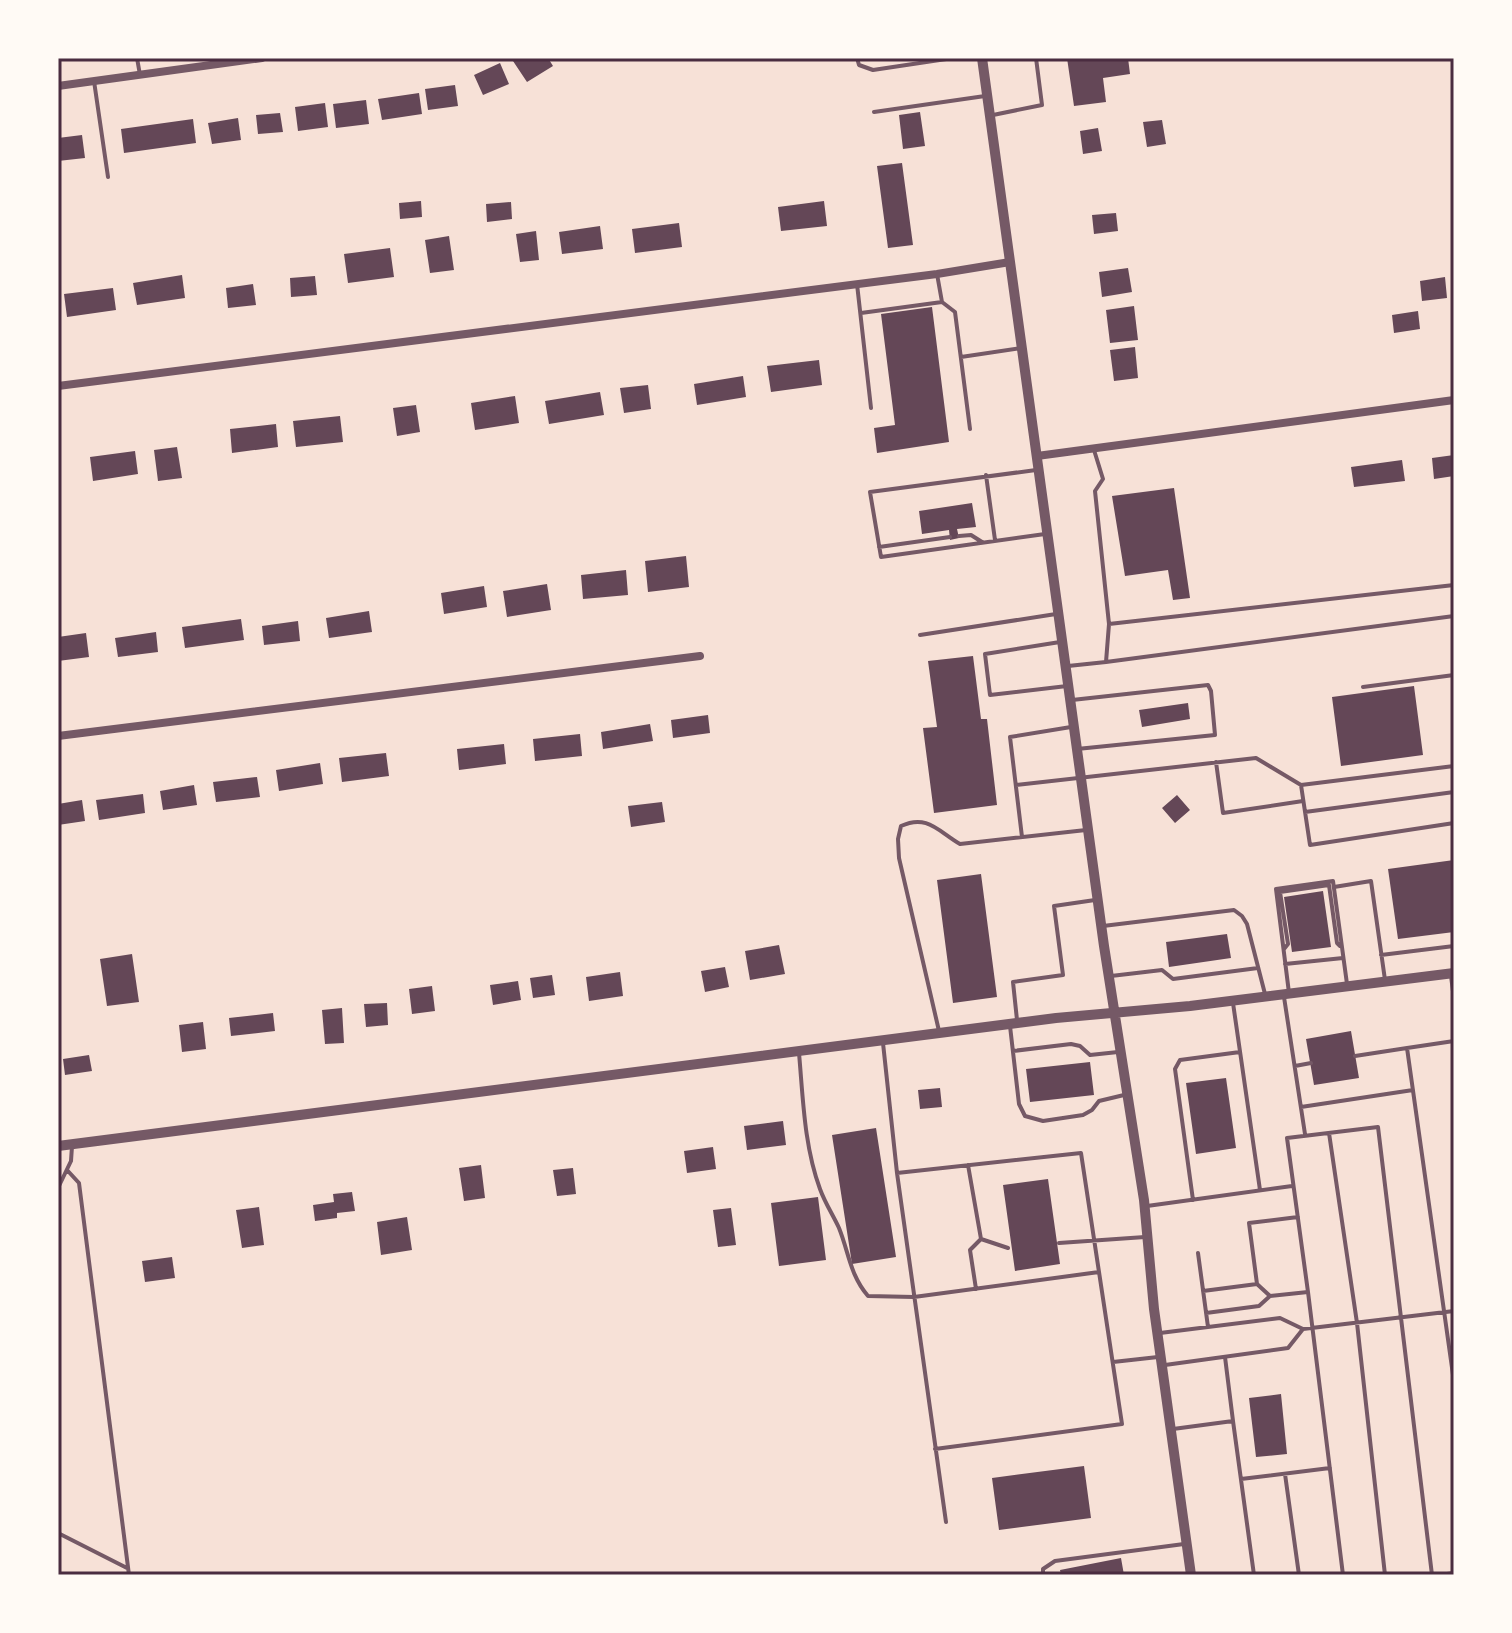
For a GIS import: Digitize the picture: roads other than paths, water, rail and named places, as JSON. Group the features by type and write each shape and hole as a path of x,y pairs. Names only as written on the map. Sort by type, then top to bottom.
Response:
{"street":[{"path":"58,86 262,58"},
{"path":"982,58 1101,926 1144,1207 1191,1575"},
{"path":"58,386 937,274 1010,262"},
{"path":"1037,456 1454,400"},
{"path":"58,736 700,656"},
{"path":"58,1146 882,1040 1452,973"}],"lane":[{"path":"137,58 140,75"},
{"path":"857,58 859,65 873,70 953,58"},
{"path":"990,116 1042,105 1036,58"},
{"path":"94,81 108,177"},
{"path":"874,112 987,96"},
{"path":"937,274 942,302 955,312 970,429"},
{"path":"857,284 871,408"},
{"path":"861,313 942,302"},
{"path":"961,357 1022,348"},
{"path":"1094,450 1103,479 1095,491 1109,624 1106,662"},
{"path":"1038,469 870,492 881,557 1047,534"},
{"path":"986,475 995,541"},
{"path":"959,536 971,535 983,543"},
{"path":"879,547 950,537"},
{"path":"1109,624 1454,585"},
{"path":"920,635 1059,614"},
{"path":"1066,667 1454,616"},
{"path":"1062,642 985,654 990,695 1068,686"},
{"path":"1363,687 1454,675"},
{"path":"1070,700 1208,685 1211,691 1215,735 1077,749"},
{"path":"1022,837 1010,737 1074,726"},
{"path":"1016,785 1256,758 1301,785 1454,766"},
{"path":"1216,762 1223,813 1303,801"},
{"path":"1301,785 1310,845 1454,823"},
{"path":"1305,812 1454,792"},
{"path":"939,1033 899,858 901,826 914,820 933,825 960,844 1088,830"},
{"path":"1305,1135 1276,889 1333,881 1348,986"},
{"path":"1334,887 1371,881 1385,982"},
{"path":"1284,949 1288,944 1280,892 1329,885 1337,943 1342,947"},
{"path":"1098,900 1054,906 1063,975 1013,982 1013,1051 1019,1104 1030,1119 1043,1121 1083,1115 1099,1101 1128,1094"},
{"path":"1101,926 1234,910 1247,924 1265,997"},
{"path":"1381,955 1454,946"},
{"path":"1285,964 1344,958"},
{"path":"1109,977 1162,970 1173,979 1258,968"},
{"path":"1452,973 1454,999"},
{"path":"1233,1001 1260,1190"},
{"path":"882,1040 897,1173 946,1522"},
{"path":"1355,1056 1454,1041"},
{"path":"1013,1051 1071,1044 1080,1046 1090,1055 1122,1052"},
{"path":"1407,1048 1454,1382"},
{"path":"798,1051 806,1123 819,1187 838,1225 857,1283 868,1296 914,1297 1099,1272"},
{"path":"1193,1200 1175,1069 1180,1060 1240,1052"},
{"path":"1295,1066 1311,1063"},
{"path":"1301,1107 1413,1090"},
{"path":"1343,1575 1287,1138 1378,1127 1432,1575"},
{"path":"1329,1133 1357,1323 1385,1575"},
{"path":"58,1188 67,1170 73,1144"},
{"path":"897,1173 1081,1153 1122,1424 935,1449"},
{"path":"968,1165 981,1239"},
{"path":"67,1170 79,1183 129,1572"},
{"path":"1144,1207 1293,1186"},
{"path":"1270,1296 1257,1284 1249,1223 1298,1217"},
{"path":"1059,1243 1147,1237"},
{"path":"976,1289 970,1250 981,1239"},
{"path":"981,1239 1008,1248"},
{"path":"1198,1253 1208,1327"},
{"path":"1203,1291 1257,1284"},
{"path":"1206,1313 1259,1306 1270,1296 1308,1292"},
{"path":"1158,1333 1280,1318 1303,1329 1454,1311"},
{"path":"1113,1362 1225,1357 1288,1348 1303,1329"},
{"path":"1225,1357 1254,1575"},
{"path":"1171,1430 1233,1421"},
{"path":"1241,1479 1330,1468"},
{"path":"1285,1474 1299,1575"},
{"path":"58,1533 129,1572"},
{"path":"1043,1575 1043,1569 1055,1561 1187,1544"},
{"path":"1440,1575 1454,1573"}]}
